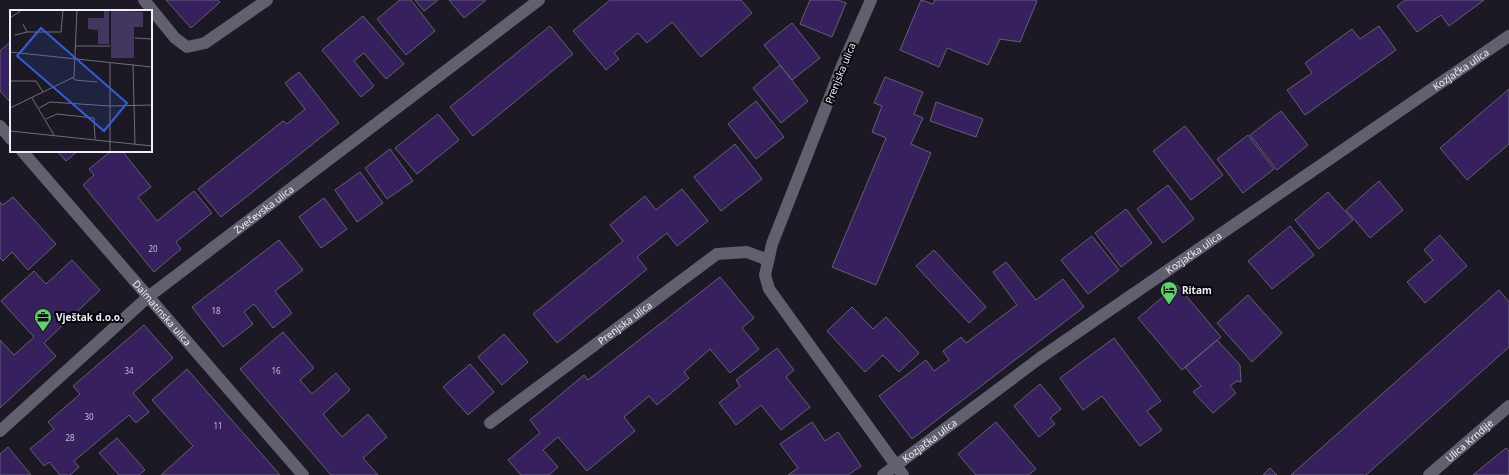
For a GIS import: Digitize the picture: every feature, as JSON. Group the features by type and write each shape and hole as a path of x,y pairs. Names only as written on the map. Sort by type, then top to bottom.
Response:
{"street":[{"path":"144,0 175,38 187,47 205,43 267,0"},
{"name":"Zvečevska ulica","path":"0,431 148,297 539,0"},
{"name":"Prenjska ulica","path":"871,0 842,66 772,244 765,275 768,289 900,470"},
{"name":"Kozjačka ulica","path":"883,475 900,470 1047,353 1509,36"},
{"path":"0,126 10,138"},
{"name":"Dalmatinska ulica","path":"23,152 303,475"},
{"name":"Prenjska ulica","path":"490,423 717,254 747,252 768,260"},
{"name":"Ulica Krndije","path":"1429,475 1509,406"}],"building":[{"path":"166,0 218,0 220,2 191,28"},
{"path":"400,0 411,0 435,31 406,55 377,19"},
{"path":"415,0 438,0 424,11"},
{"path":"449,0 486,0 464,18"},
{"path":"610,0 741,0 752,13 701,57 672,22 647,43 638,33 614,53 619,59 606,70 573,31"},
{"path":"810,0 838,0 846,3 832,37 800,24"},
{"path":"921,0 933,4 935,0 1037,1 1020,42 1000,39 988,65 947,48 939,67 900,50"},
{"path":"1405,0 1484,0 1449,26 1441,15 1417,32 1397,6"},
{"path":"363,16 404,64 386,79 364,53 354,61 374,86 361,97 322,50"},
{"path":"792,23 820,58 792,80 764,45"},
{"path":"550,26 573,54 473,136 450,107"},
{"path":"1379,26 1396,50 1305,115 1287,90 1312,73 1305,63 1352,29 1360,39"},
{"path":"10,42 10,102 0,91 0,51"},
{"path":"780,65 808,101 781,123 753,88"},
{"path":"299,72 339,123 221,217 198,189 283,121 287,124 305,109 285,83"},
{"path":"885,77 923,92 914,114 923,118 911,144 931,153 876,285 832,267 886,138 872,132 882,106 874,103"},
{"path":"1509,89 1509,144 1467,180 1440,148"},
{"path":"756,101 784,137 756,159 728,124"},
{"path":"936,102 983,119 976,137 930,121"},
{"path":"1281,111 1308,145 1277,170 1250,135"},
{"path":"438,114 459,140 417,174 395,148"},
{"path":"1185,126 1223,175 1191,200 1153,151"},
{"path":"1248,135 1274,169 1243,193 1217,159"},
{"path":"735,144 762,179 721,211 694,177"},
{"path":"390,149 413,181 387,199 365,168"},
{"path":"58,152 77,152 66,161"},
{"path":"110,152 123,152 151,187 138,197 157,221 194,191 212,213 176,242 181,249 154,272 83,185 94,175 89,169"},
{"path":"360,172 383,203 357,222 335,190"},
{"path":"1379,181 1403,210 1370,238 1346,210"},
{"path":"1168,185 1194,219 1163,243 1137,209"},
{"path":"682,189 708,221 677,246 667,233 637,257 647,269 557,343 533,314 623,241 610,225 645,196 656,210"},
{"path":"1328,192 1353,220 1319,249 1295,220"},
{"path":"13,197 56,244 28,270 12,252 3,261 0,258 0,202 3,205"},
{"path":"324,198 347,229 321,248 299,217"},
{"path":"1126,209 1152,243 1121,267 1095,233"},
{"path":"1290,226 1314,255 1272,289 1248,261"},
{"path":"1440,235 1467,266 1425,303 1407,282 1433,260 1424,250"},
{"path":"1092,236 1119,270 1088,294 1061,260"},
{"path":"279,240 303,270 275,291 292,313 273,328 254,304 244,312 253,324 223,347 192,307"},
{"path":"934,250 986,307 969,323 916,266"},
{"path":"72,260 100,290 44,343 56,356 0,408 0,340 14,355 34,337 1,301 34,271 46,284"},
{"path":"1006,262 1036,300 1063,279 1084,307 912,439 879,396 926,360 934,371 949,360 943,351 961,337 966,343 1017,305 993,272"},
{"path":"720,277 754,318 742,328 759,349 730,373 710,349 684,372 689,378 657,405 649,396 624,417 635,431 587,471 558,437 543,450 558,467 549,475 521,475 508,460 540,433 530,420 584,375 588,380"},
{"path":"1177,285 1221,337 1182,370 1138,318"},
{"path":"1499,290 1509,302 1509,347 1366,475 1291,475"},
{"path":"1248,295 1282,333 1252,362 1217,323"},
{"path":"852,307 873,329 886,317 919,353 899,372 883,355 865,372 827,331"},
{"path":"144,325 173,358 133,393 149,412 136,423 129,415 74,461 79,467 70,475 60,475 49,462 44,466 30,449 54,429 48,422 80,394 73,386"},
{"path":"283,332 314,368 300,380 312,394 336,373 350,390 323,414 342,437 368,414 387,437 363,458 378,475 331,475 240,369"},
{"path":"504,334 528,362 502,385 478,357"},
{"path":"1114,338 1161,401 1147,411 1162,430 1140,446 1102,396 1083,410 1060,378"},
{"path":"1217,340 1240,365 1241,382 1237,381 1230,386 1236,393 1213,413 1193,392 1201,386 1185,367"},
{"path":"777,348 794,370 786,377 810,407 781,430 761,405 736,425 719,403 740,386 736,380"},
{"path":"470,364 494,392 468,415 443,387"},
{"path":"187,369 280,475 161,475 193,446 152,400"},
{"path":"1040,384 1061,409 1050,418 1055,424 1039,437 1014,406"},
{"path":"812,422 825,441 838,432 861,466 848,475 788,475 798,468 780,444"},
{"path":"996,422 1036,469 1028,475 976,475 958,454"},
{"path":"117,438 145,470 139,475 119,475 99,453"},
{"path":"8,447 31,475 0,475 0,454"},
{"path":"1506,448 1509,451 1509,475 1473,475"},
{"path":"1270,468 1277,475 1263,475"}],"place":[{"name":"Ritam","path":"1169,305"},
{"name":"Vještak d.o.o.","path":"43,332"}]}
